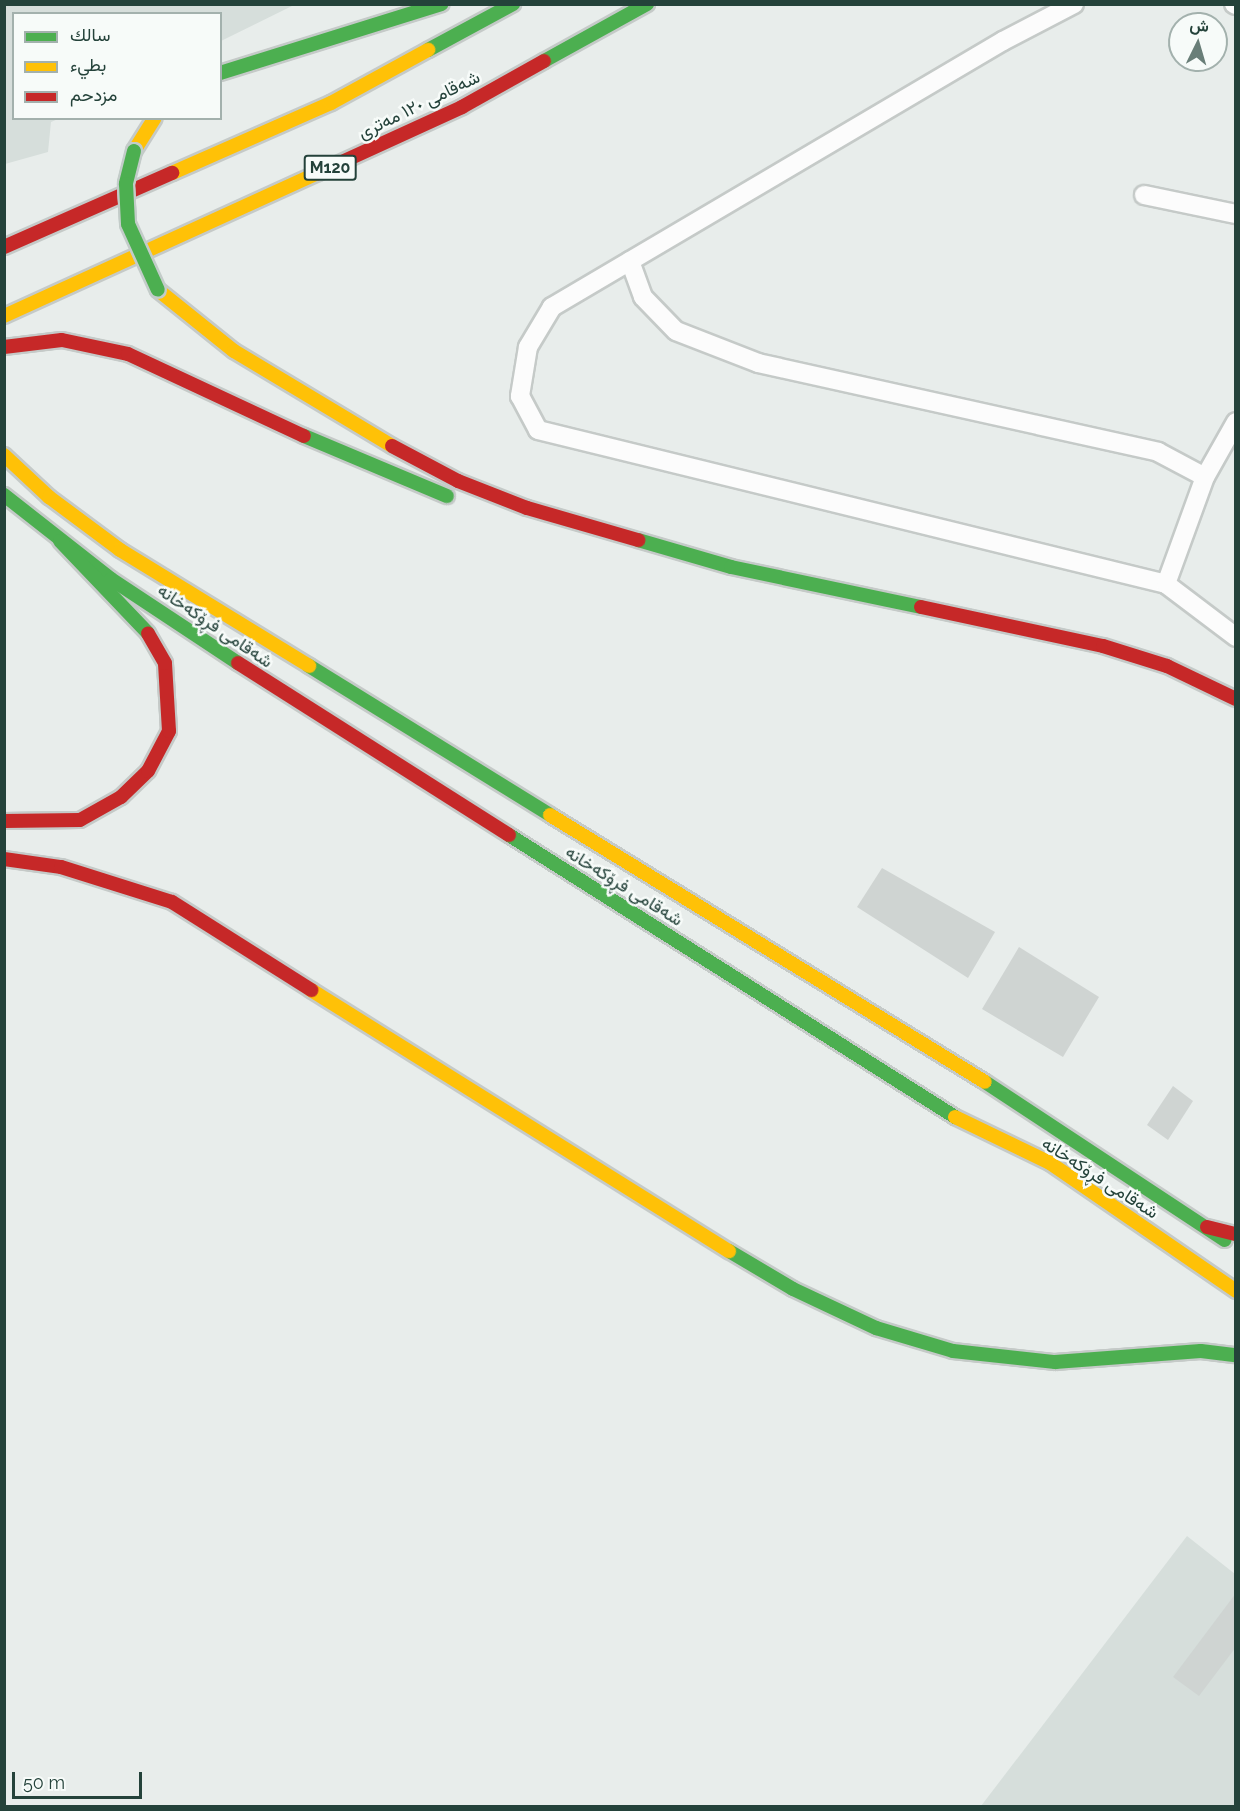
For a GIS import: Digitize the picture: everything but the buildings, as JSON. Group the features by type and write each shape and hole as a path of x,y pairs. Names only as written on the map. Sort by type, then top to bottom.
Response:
{"main road":[{"path":"222,72 442,4"},
{"path":"4,247 331,103 513,4"},
{"name":"شەقامی ١٢٠ مەتری","path":"4,316 462,107 647,4"},
{"path":"154,120 134,151 126,184 128,224 140,258 158,290 234,351 324,410 458,481 527,508 731,567 1103,646 1167,666 1236,699"},
{"path":"4,346 62,340 128,354 384,473 461,501"},
{"name":"شەقامی فڕۆکەخانە","path":"4,455 49,497 120,550 1070,1135 1236,1247"},
{"name":"شەقامی فڕۆکەخانە","path":"4,495 60,541 282,692 937,1105 1050,1163 1236,1291"},
{"path":"505,516 680,561 731,567"},
{"path":"4,821 80,820 121,797 148,771 169,731 165,663 154,639 60,541"},
{"path":"4,859 61,867 172,902 705,1237 793,1289 876,1328 953,1351 1055,1362 1201,1351 1236,1355"},
{"path":"1050,1163 1070,1135"},
{"path":"1207,1227 1236,1234"}],"street":[{"path":"1074,4 1003,41 552,307 528,348 520,396 538,430 1166,584 1236,637"},
{"path":"1144,195 1236,214"},
{"path":"630,261 643,297 676,331 758,363 1158,452 1205,477"},
{"path":"1166,584 1205,477 1236,422"}],"shaded area":[{"path":"5,4 294,4 222,41 222,12 12,12 12,120 56,120 51,122 48,152 5,164"},
{"path":"1187,1536 1235,1574 1235,1806 981,1806"}],"traffic: fast":[{"path":"222,72 442,4"},
{"path":"428,50 513,4"},
{"path":"544,61 647,4"},
{"path":"134,151 126,184 128,224 158,290"},
{"path":"304,436 447,496"},
{"path":"4,495 111,579 238,663"},
{"path":"638,540 731,567 921,607"},
{"path":"60,541 148,633"},
{"path":"309,666 550,815"},
{"path":"509,835 955,1117"},
{"path":"985,1082 1225,1240"},
{"path":"729,1251 793,1289 876,1328 953,1351 1055,1362 1201,1351 1236,1355"}],"traffic: slow":[{"path":"172,173 331,103 428,50"},
{"path":"134,151 154,120"},
{"path":"4,316 318,173"},
{"path":"158,290 234,351 392,446"},
{"path":"4,455 49,497 120,550 309,666"},
{"path":"550,815 985,1082"},
{"path":"311,990 729,1251"},
{"path":"955,1117 1050,1163 1236,1291"}],"traffic: jam":[{"path":"318,173 462,107 544,61"},
{"path":"4,247 172,173"},
{"path":"4,347 62,340 128,354 304,436"},
{"path":"392,446 458,481 527,508 638,540"},
{"path":"921,607 1103,646 1167,666 1236,699"},
{"path":"4,821 80,820 121,797 148,771 169,731 165,663 148,633"},
{"path":"238,663 509,835"},
{"path":"4,859 61,867 172,902 311,990"},
{"path":"1207,1227 1236,1234"}]}
